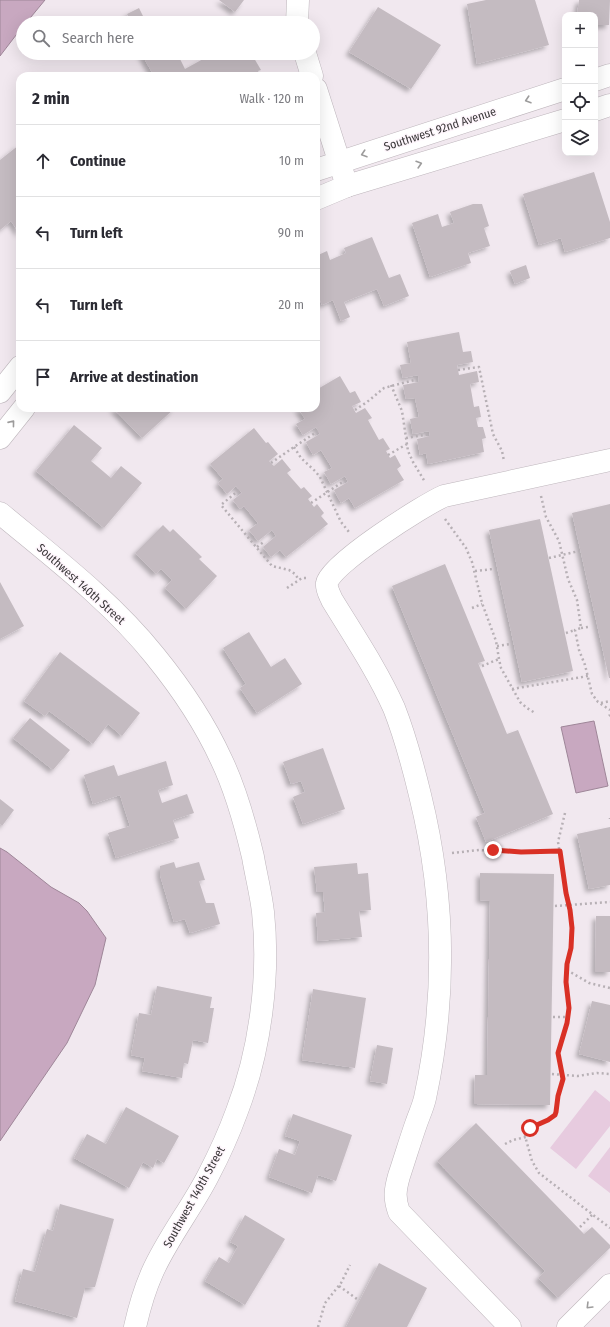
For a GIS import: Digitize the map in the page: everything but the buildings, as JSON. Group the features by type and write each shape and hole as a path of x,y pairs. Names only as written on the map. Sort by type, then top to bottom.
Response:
{"street":[{"path":"297,16 298,0"},
{"path":"306,60 311,72"},
{"path":"598,79 610,75"},
{"name":"Southwest 92nd Avenue","path":"320,169 562,90"},
{"path":"320,101 347,186"},
{"path":"598,109 610,105"},
{"path":"320,197 347,186 562,121"},
{"path":"0,392 16,372"},
{"path":"0,438 21,412"},
{"path":"510,1327 399,1212 395,1203 396,1186 424,1100 438,1022 441,947 437,880 429,829 406,741 394,709 376,671 332,600 326,583 332,574 344,562 385,532 437,499 494,484 610,460"},
{"name":"Southwest 140th Street","path":"0,513 80,579 102,600 154,655 187,699 213,743 229,778 244,820 260,890 264,933 262,1005 257,1040 245,1088 233,1121 208,1176 152,1272 135,1327"},
{"path":"568,1327 610,1285"}],"path":[{"path":"458,370 479,367 493,434 502,451"},
{"path":"355,410 384,388 418,379"},
{"path":"391,385 402,411 410,457 419,473"},
{"path":"271,463 294,446 318,432"},
{"path":"406,438 430,434"},
{"path":"388,454 407,444"},
{"path":"294,446 301,458 318,474 341,522"},
{"path":"311,503 347,480"},
{"path":"239,490 221,505 272,566 289,570 301,579 287,588"},
{"path":"540,491 544,511 557,536 568,579 577,600 581,628"},
{"path":"441,514 466,548 475,571 482,604 497,646 501,668 520,702 535,713"},
{"path":"257,548 265,541"},
{"path":"549,558 579,551"},
{"path":"475,571 493,569"},
{"path":"472,608 482,604"},
{"path":"566,633 588,627"},
{"path":"575,630 592,694 600,703 610,710"},
{"path":"497,646 511,644"},
{"path":"482,666 499,659"},
{"path":"512,689 588,676"},
{"path":"600,703 610,701"},
{"path":"565,813 558,842 566,893 570,905 572,936 566,982 569,1008 558,1053 563,1075 555,1115 548,1120 530,1128 526,1133 526,1137 532,1161 536,1169 610,1228"},
{"path":"449,853 474,850 521,852 560,851"},
{"path":"555,906 610,902"},
{"path":"567,970 590,983 610,988"},
{"path":"553,1017 567,1017"},
{"path":"552,1074 578,1076 597,1073 610,1073"},
{"path":"505,1144 513,1140 526,1137"},
{"path":"580,1227 592,1215"},
{"path":"318,1327 325,1303 339,1286 350,1265"},
{"path":"339,1286 357,1298"}],"shaded area":[{"path":"0,0 45,0 32,16 16,16 16,35 0,56"},
{"path":"594,721 608,786 576,793 561,727"},
{"path":"0,848 51,887 79,903 87,911 106,938 95,985 67,1043 0,1141"},
{"path":"595,1090 610,1102 610,1126 576,1169 550,1148"},
{"path":"610,1147 610,1193 588,1176"}],"route":[{"path":"493,850 521,852 560,851 566,893 572,918 571,948 567,964 566,982 569,1008 567,1023 558,1053 563,1079 555,1115 548,1120 533,1125 530,1128"}]}
